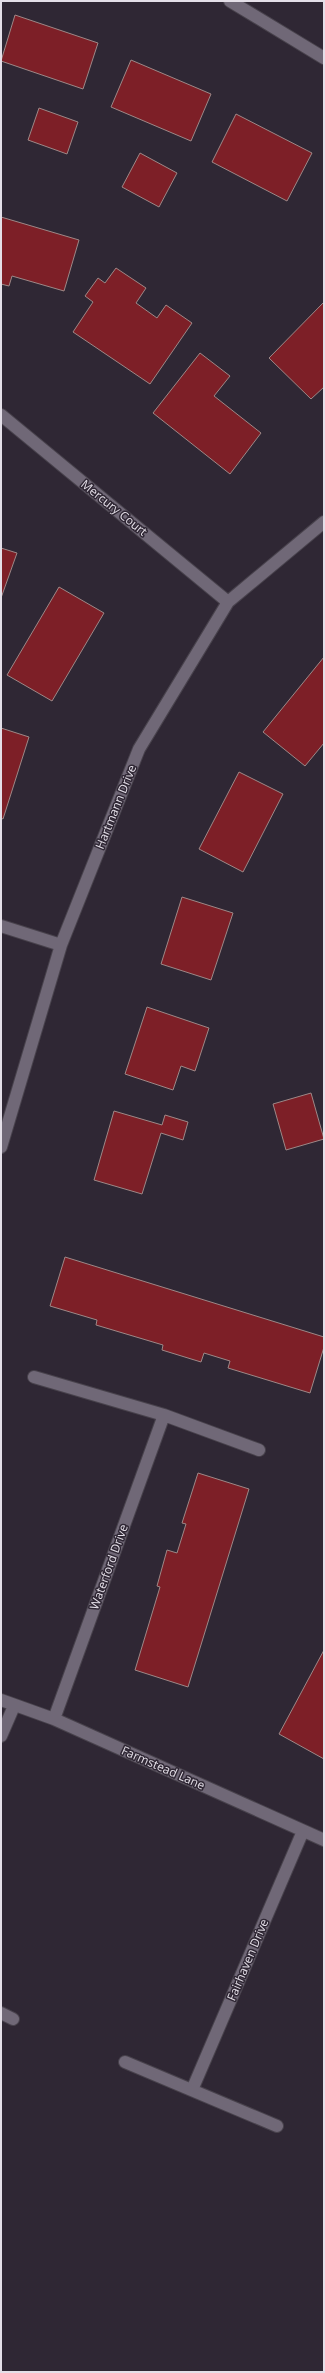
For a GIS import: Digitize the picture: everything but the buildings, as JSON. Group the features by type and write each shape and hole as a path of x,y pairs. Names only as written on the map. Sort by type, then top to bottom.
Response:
{"street":[{"path":"230,1 324,58"},
{"name":"Mercury Court","path":"1,415 228,602"},
{"name":"Hartmann Drive","path":"1,1147 61,945 139,749 228,602 324,522"},
{"path":"1,926 61,945"},
{"path":"34,1377 164,1415 259,1450"},
{"name":"Waterford Drive","path":"54,1719 164,1415"},
{"name":"Farmstead Lane","path":"1,1700 14,1706 54,1719 324,1840"},
{"path":"1,1736 14,1706"},
{"name":"Fairhaven Drive","path":"192,2090 303,1831"},
{"path":"1,2013 13,2020"},
{"path":"125,2062 278,2126"}]}
